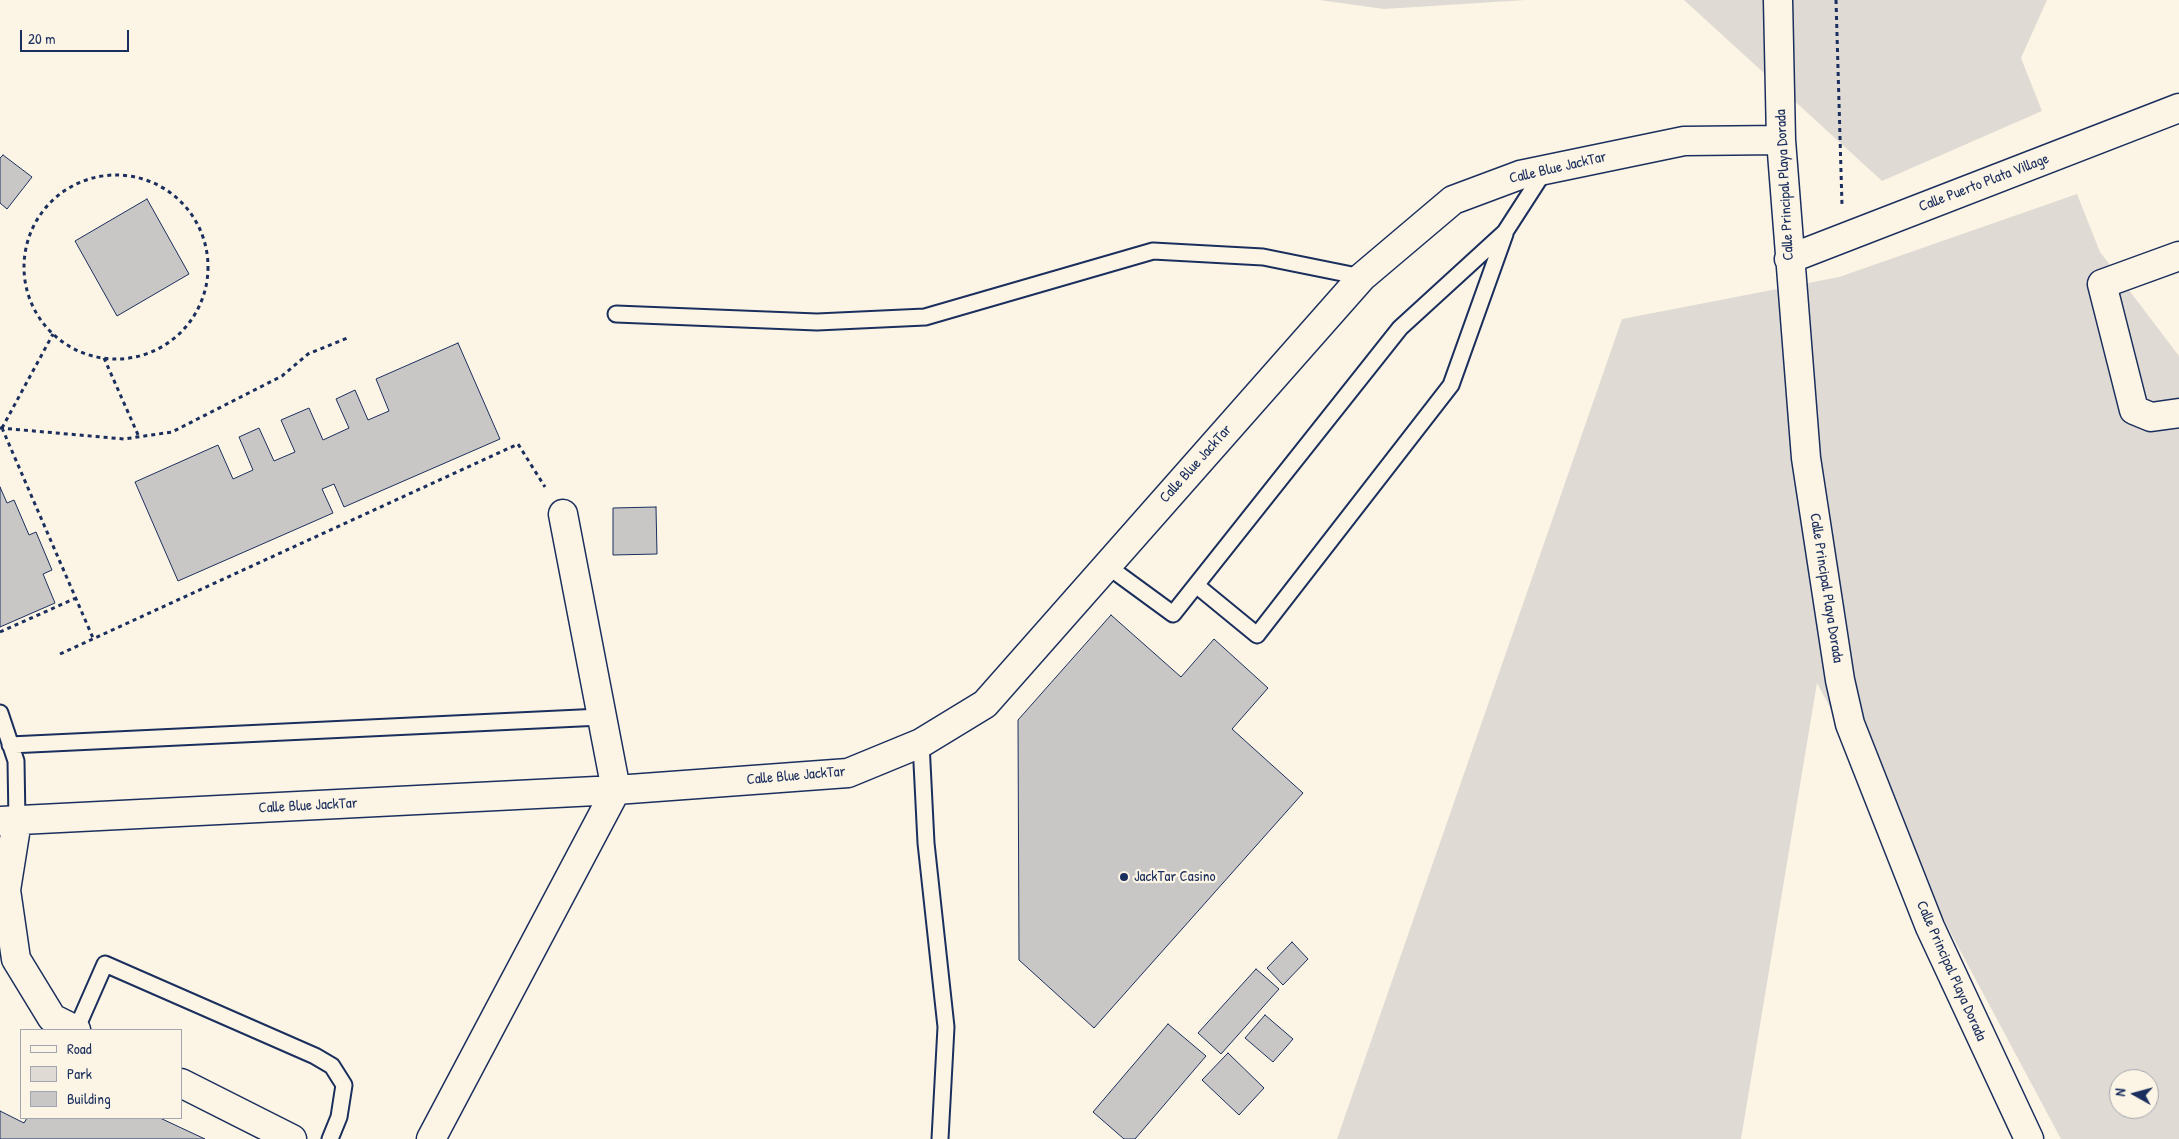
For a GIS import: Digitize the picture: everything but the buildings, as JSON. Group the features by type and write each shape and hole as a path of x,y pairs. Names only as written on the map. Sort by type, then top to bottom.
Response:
{"street":[{"name":"Calle Principal Playa Dorada","path":"1778,0 1781,140 1806,458 1840,680 1850,724 1930,927 2029,1139"},
{"name":"Calle Puerto Plata Village","path":"1789,259 2179,108"},
{"name":"Calle Blue JackTar","path":"8,821 616,790 848,773 921,743 985,704 1362,277 1453,200 1520,175 1684,141 1781,140"},
{"path":"2179,256 2102,284 2134,410 2151,417 2179,413"},
{"path":"431,1139 616,790 563,514"},
{"path":"8,821 6,890 16,959 52,1018 74,1029"},
{"path":"182,1084 292,1139"}],"lane":[{"path":"1196,585 1257,635 1451,385 1506,232 1546,170"},
{"path":"1106,565 1173,614 1400,328 1506,232"},
{"path":"616,314 817,322 925,317 1152,251 1264,257 1362,277"},
{"path":"0,713 16,761 8,821"},
{"path":"10,744 601,717"},
{"path":"921,743 926,843 946,1027 940,1139"},
{"path":"76,1029 105,964 306,1052 332,1066 344,1085 339,1117 330,1139"}],"path":[{"path":"1836,0 1842,238"},
{"path":"100,175 132,175 161,186 185,205 202,232 208,263 204,294 192,321 171,342 145,356 116,360 87,355 61,342 53,334 40,320 27,294 24,263 30,232 46,206 70,186 100,175"},
{"path":"1,428 53,334"},
{"path":"1,428 124,439 172,432 282,376 308,354 350,337"},
{"path":"104,358 139,437"},
{"path":"1,428 93,638"},
{"path":"60,654 518,444 563,514"},
{"path":"0,632 76,598"}],"green space":[{"path":"1319,0 1526,0 1384,9"},
{"path":"1684,0 2047,0 2021,58 2042,111 1882,181"},
{"path":"2077,194 2100,252 2179,356 2179,1139 2061,1139 1817,683 1741,1139 1337,1139 1622,319 1839,277"}],"place":[{"name":"JackTar Casino","path":"1124,877"}]}
